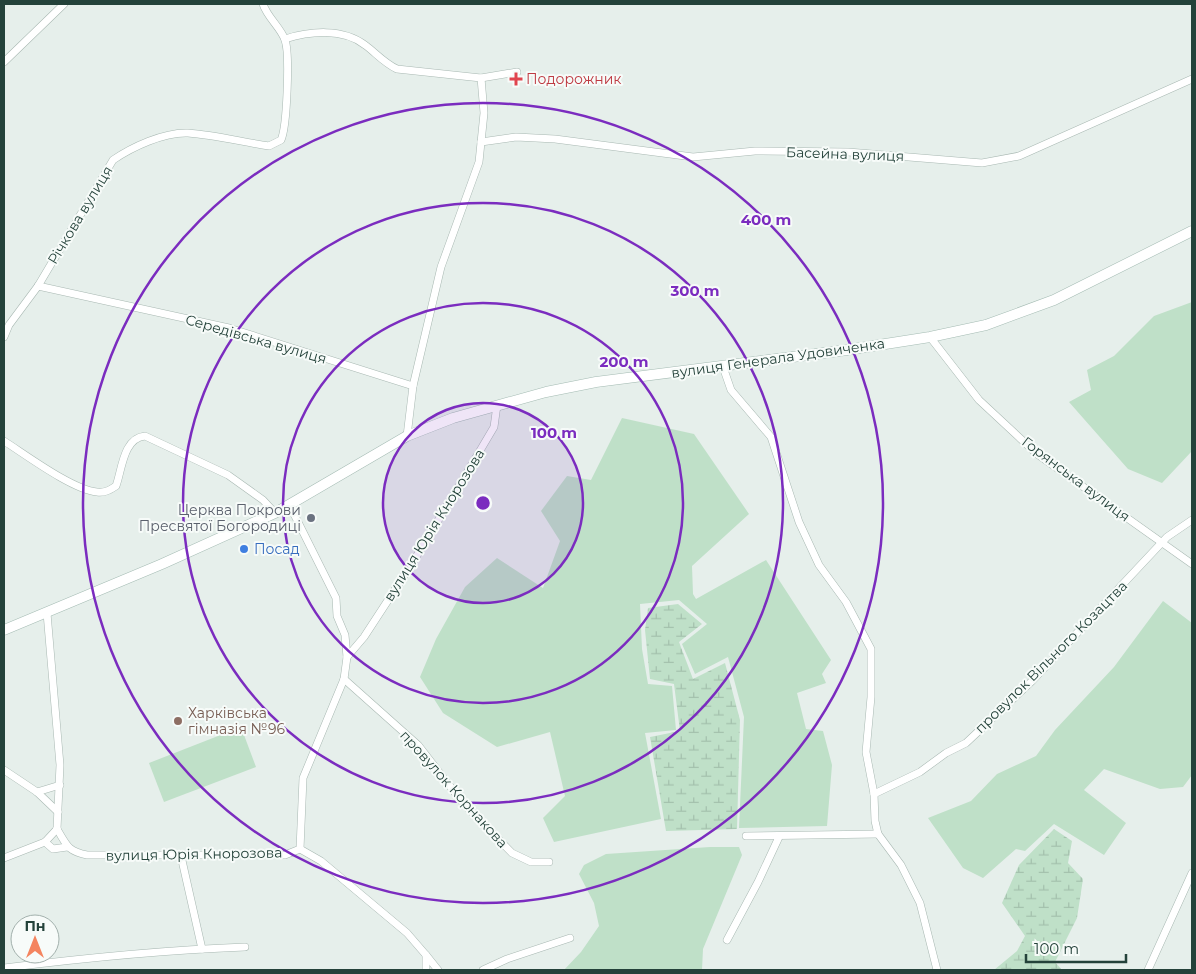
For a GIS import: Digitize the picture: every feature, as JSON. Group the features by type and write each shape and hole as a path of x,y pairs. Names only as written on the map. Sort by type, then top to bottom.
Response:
{"main road":[{"name":"вулиця Генерала Удовиченка","path":"4,630 47,613 290,506 407,436 453,418 546,392 596,382 723,367 930,337 986,325 1054,300 1192,231"}],"street":[{"path":"4,62 64,4"},
{"path":"263,4 272,23 285,40 318,33 343,33 364,44 387,64 396,69 481,78 516,72"},
{"name":"Річкова вулиця","path":"4,337 9,325 38,286 113,160 130,148 148,141 186,133 269,146 278,143 284,132 286,96 285,40"},
{"path":"407,436 413,386 441,267 479,162 484,113 481,78"},
{"name":"Басейна вулиця","path":"481,142 516,137 555,139 693,157 755,151 848,152 982,163 1019,156 1192,79"},
{"name":"Середівська вулиця","path":"38,286 229,328 413,386"},
{"name":"Горянська вулиця","path":"930,337 979,400 1037,454 1192,564"},
{"path":"723,367 731,390 771,437 803,531 819,565 846,602 871,649 872,697 866,752 874,794 875,821 878,834 901,865 920,903 937,970"},
{"name":"вулиця Юрія Кнорозова","path":"45,842 53,849 58,850 67,847 76,853 87,855 285,855 300,849 304,778 344,679 347,657 364,637 413,562 465,476 494,427 497,405"},
{"path":"4,441 71,482 89,490 103,492 116,486 126,451 132,441 145,436 228,475 263,500 275,513"},
{"path":"290,506 336,598 337,616 345,635 347,657"},
{"name":"провулок Вільного Козацтва","path":"874,794 920,772 946,752 966,743 1038,674 1162,542 1192,520"},
{"path":"47,613 60,786 57,829 67,847"},
{"name":"провулок Корнакова","path":"344,679 418,745 463,803 512,853 531,862 549,862"},
{"path":"4,770 37,792 58,812"},
{"path":"37,792 60,786"},
{"path":"4,858 45,842 57,829"},
{"path":"746,836 878,834"},
{"path":"727,940 758,882 778,837"},
{"path":"300,849 321,860 407,933 438,970"},
{"path":"181,856 202,948"},
{"path":"1148,970 1192,873"},
{"path":"483,970 507,959 570,938"},
{"path":"4,968 65,960 202,948 245,947"},
{"path":"426,955 426,970"}],"green space":[{"path":"1192,302 1192,451 1162,483 1128,469 1069,402 1091,390 1087,370 1114,356 1154,316"},
{"path":"622,418 694,434 749,514 692,566 693,594 696,599 766,560 831,660 822,674 826,683 797,693 806,729 823,731 832,765 827,826 739,828 744,717 728,657 695,674 682,644 707,624 679,600 640,604 642,649 648,684 672,686 676,730 645,733 661,819 554,842 543,818 565,796 550,732 497,747 443,713 420,677 436,639 465,587 497,558 543,588 560,541 541,511 567,476 591,480"},
{"path":"1163,601 1192,623 1192,775 1183,787 1160,789 1104,769 1084,790 1126,823 1104,855 1054,824 1025,851 1016,849 983,878 963,868 928,818 971,801 997,774 1036,756 1055,730 1114,667"},
{"path":"678,604 702,624 679,642 693,679 725,663 740,720 737,829 666,831 650,737 680,731 674,684 650,679 645,630 648,608"},
{"path":"241,727 256,767 164,802 149,763"},
{"path":"1054,829 1072,841 1068,863 1083,879 1077,918 1055,962 1062,970 994,970 1017,951 1025,936 1002,903 1019,865"},
{"path":"710,847 739,847 742,855 703,949 702,970 564,970 581,952 599,926 594,903 579,874 584,865 606,854"}],"place":[{"name":"Подорожник","path":"516,79"},
{"name":"Церква Покрови Пресвятої Богородиці","path":"311,518"},
{"name":"Посад","path":"244,549"},
{"name":"Харківська гімназія №96","path":"178,721"}]}
